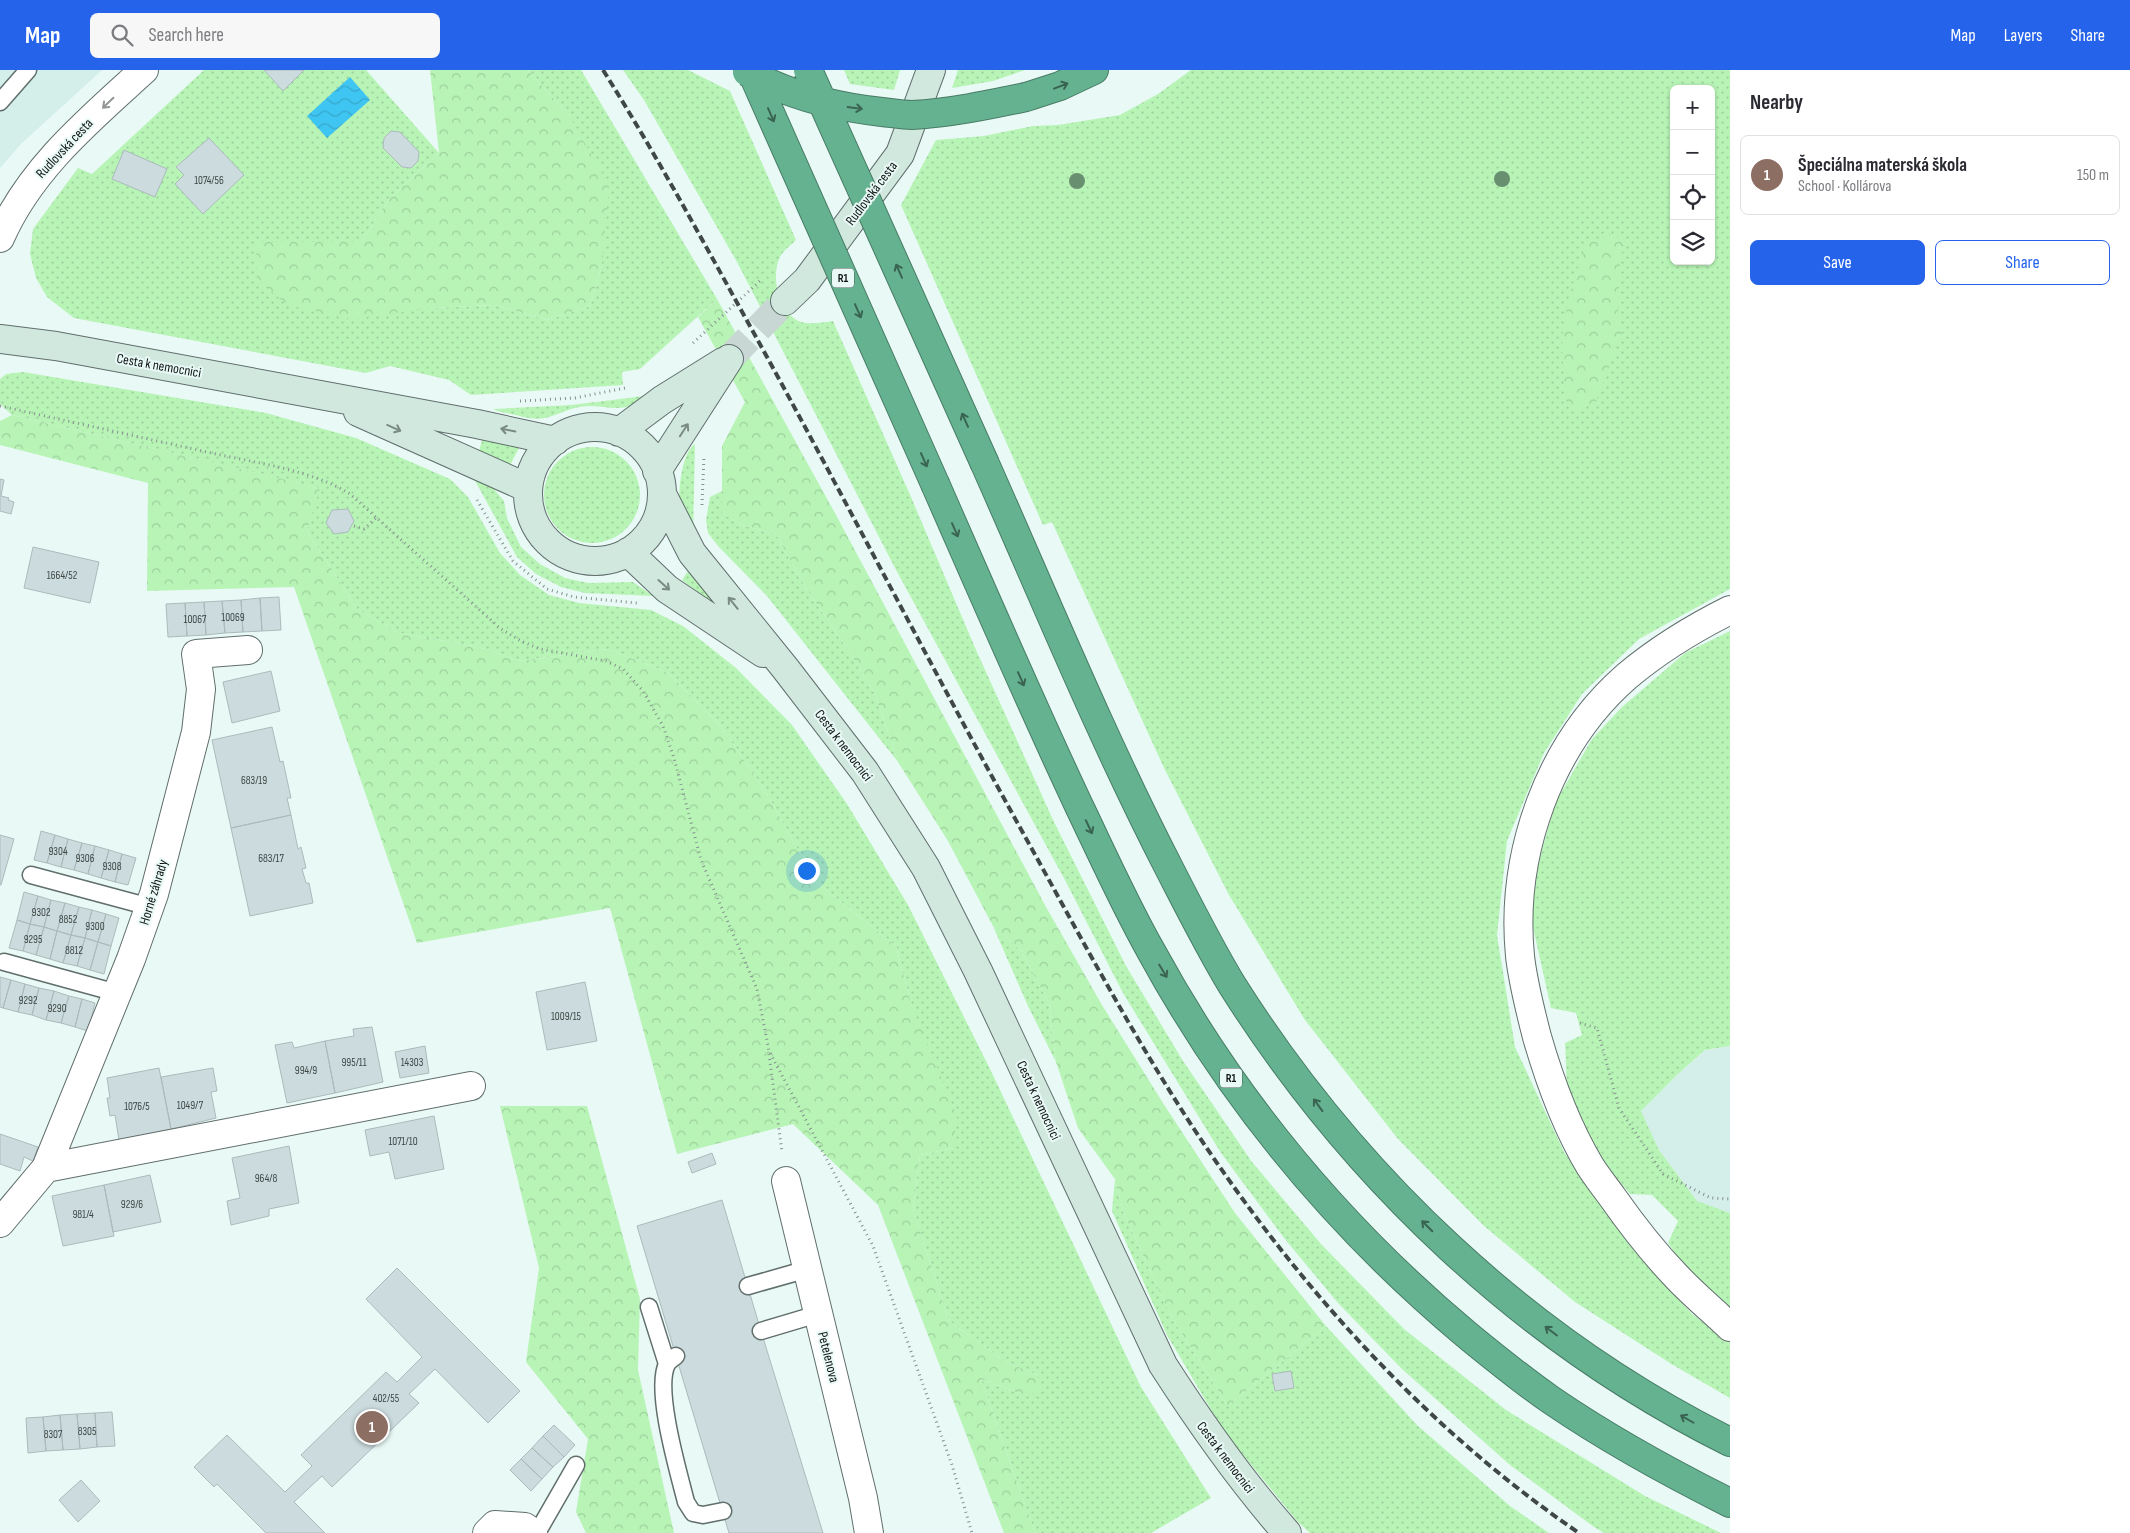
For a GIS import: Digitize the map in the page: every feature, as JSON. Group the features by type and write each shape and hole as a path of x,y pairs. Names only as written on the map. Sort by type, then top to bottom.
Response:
{"highway":[{"path":"743,70 766,83 850,108 911,115 960,110 1026,97 1060,86 1094,70"},
{"name":"R1","path":"751,70 1051,747 1151,952 1200,1034 1253,1110 1311,1182 1368,1245 1432,1306 1497,1360 1549,1399 1677,1476 1730,1503"},
{"path":"808,70 1101,728 1141,813 1186,901 1232,984 1331,1124 1452,1251 1510,1300 1575,1349 1636,1390 1730,1442"}],"street":[{"name":"Rudlovská cesta","path":"0,238 11,213 58,150 144,70"},
{"name":"Rudlovská cesta","path":"785,301 806,280 900,154 931,70"},
{"name":"Cesta k nemocnici","path":"0,339 56,346 318,394 477,424 555,441"},
{"name":"Cesta k nemocnici","path":"618,432 662,400 729,359 659,482 659,510 653,526 643,540 628,552 614,558 591,561 561,552 544,538 535,525 530,510 528,488 537,461 555,441 570,433 586,428 602,428 631,438 642,448 659,482 692,553 785,668 865,772 926,868 982,980 1163,1365 1202,1426 1239,1476 1287,1533"},
{"name":"Cesta k nemocnici","path":"318,394 528,488"},
{"name":"Cesta k nemocnici","path":"628,552 667,589 785,668"},
{"path":"1730,610 1709,620 1668,646 1627,677 1602,702 1575,736 1551,778 1535,816 1522,864 1518,912 1520,956 1530,1010 1545,1063 1566,1120 1590,1167 1631,1223 1675,1275 1730,1327"},
{"name":"Horné záhrady","path":"0,1223 46,1168 150,907 196,732 201,689 196,654 248,650"},
{"path":"46,1168 472,1086"},
{"name":"Petelenova","path":"786,1181 863,1498 869,1533"},
{"path":"487,1533 495,1525 525,1527 533,1533"}],"lane":[{"path":"0,102 28,70"},
{"path":"31,875 150,907"},
{"path":"4,962 117,993"},
{"path":"748,1286 808,1269"},
{"path":"649,1307 671,1360 664,1379 667,1425 686,1502 693,1512 703,1515 723,1511"},
{"path":"761,1331 818,1314"},
{"path":"537,1533 576,1464"}],"path":[{"path":"689,346 768,275"},
{"path":"519,401 575,398 628,388"},
{"path":"0,406 319,478 336,485 350,494 501,629 521,641 540,649 606,661 623,669 643,691 663,726 674,758 701,860 757,989 769,1051 786,1181"},
{"path":"702,508 704,450"},
{"path":"474,494 513,561 547,589 574,597 638,603"},
{"path":"354,526 364,529 376,518"},
{"path":"1580,1024 1596,1028 1619,1108 1663,1174 1711,1198 1730,1199"},
{"path":"769,1051 873,1246 952,1465 972,1533"}],"shaded area":[{"path":"0,70 102,70 21,144 0,168"},
{"path":"1730,1046 1730,1213 1697,1201 1659,1150 1641,1111 1678,1074 1706,1050"}],"green space":[{"path":"204,70 366,70 439,153 389,199 361,242 256,242 432,308 494,305 547,320 590,306 602,265 569,116 528,70 581,70 717,299 640,369 622,372 623,385 471,395 449,380 390,366 366,373 74,318 47,297 36,278 30,254 33,229 78,168 92,174"},
{"path":"430,70 528,70 569,116 609,185 602,265 590,306 547,320 494,305 432,308 352,319 287,305 257,279 256,242 361,242 389,199 439,153"},
{"path":"623,70 688,70 730,91 796,240 781,255 777,265 776,284 782,303 793,318 801,322 833,321 976,650 1054,822 1126,966 1183,1061 1252,1162 1321,1244 1404,1329 1506,1410 1645,1496 1721,1533 1604,1533 1594,1527 1510,1465 1402,1369 1338,1303 1284,1238 1221,1153 1123,993 1066,882 895,568 737,262 644,100"},
{"path":"844,70 900,70 894,90 850,84"},
{"path":"958,70 1025,70 993,81 952,88"},
{"path":"1191,70 1730,70 1730,589 1639,639 1582,694 1544,753 1507,841 1497,935 1515,1047 1564,1152 1625,1239 1692,1314 1730,1343 1730,1398 1673,1365 1575,1302 1484,1226 1398,1139 1305,1020 1229,895 1164,768 1052,522 1043,525 901,205 936,140 984,136 1033,126 1058,125 1120,115 1158,94"},
{"path":"1609,234 1625,240 1620,263 1618,313 1622,332 1596,402 1577,411 1567,406 1562,352 1564,321 1568,301 1587,243"},
{"path":"717,299 836,515 1046,907 1102,1005 1235,1213 1326,1326 1228,1406 1172,1318 1124,1214 1115,1179 1078,1128 1056,1062 1049,1003 1021,951 993,926 948,841 898,762 875,694 804,585 776,534 742,525 722,513 722,446 745,402 698,317"},
{"path":"23,372 266,413 356,438 450,479 468,497 500,553 520,575 549,595 579,603 651,610 683,626 736,668 792,725 847,804 908,905 991,1071 1141,1387 1211,1498 1151,1533 1035,1533 981,1379 1021,1394 1038,1375 1006,1362 949,1321 913,1209 920,1155 953,1148 896,946 816,882 765,791 720,725 667,672 608,649 520,661 479,647 399,633 358,610 307,531 319,488 12,415 0,404 0,379 6,374"},
{"path":"644,396 636,403 621,408 579,407 539,419 493,409 572,405"},
{"path":"12,415 320,488 307,531 358,610 399,633 479,647 520,661 608,649 667,672 720,725 765,791 816,882 896,946 911,1004 957,1116 953,1148 920,1155 913,1209 949,1321 1006,1362 1038,1375 1039,1393 1021,1394 981,1379 1035,1533 1004,1533 878,1205 793,1124 677,1154 610,908 417,943 294,587 147,591 148,483 0,445 0,421"},
{"path":"483,437 520,446 509,467 479,451"},
{"path":"695,444 693,537 682,520 679,503 683,468 690,449"},
{"path":"592,447 611,450 626,461 637,476 640,495 637,514 626,529 611,540 592,543 573,540 558,529 547,514 544,495 547,476 558,461 573,450"},
{"path":"473,477 489,483 504,501 507,518 521,547 540,564 565,578 588,583 633,582 653,596 585,593 561,587 536,574 517,557"},
{"path":"722,491 722,513 742,525 776,534 804,585 875,694 898,762 767,596 718,546 708,533 706,520 710,497"},
{"path":"690,568 722,599 717,606 682,580"},
{"path":"1730,631 1730,1046 1705,1050 1641,1111 1659,1150 1697,1201 1730,1213 1730,1310 1684,1266 1668,1243 1678,1221 1652,1195 1630,1194 1599,1157 1567,1087 1565,1043 1582,1035 1576,1013 1551,1008 1532,923 1535,876 1555,803 1592,739 1622,707 1685,653"},
{"path":"993,926 1021,951 1049,1003 1056,1062 1028,1006"},
{"path":"500,1106 587,1106 640,1299 638,1370 674,1533 586,1533 576,1512 588,1439 526,1362 539,1268"},
{"path":"1115,1179 1124,1214 1172,1318 1228,1406 1326,1326 1417,1425 1510,1506 1549,1533 1310,1533 1297,1521 1223,1430 1167,1335 1112,1211"}],"water":[{"path":"350,77 370,100 327,138 307,116"}],"building":[{"path":"264,70 304,70 283,91"},
{"path":"391,131 400,132 419,152 418,161 411,168 402,167 383,148 384,138"},
{"path":"209,138 244,175 203,214 175,184 184,175 176,167"},
{"path":"124,150 167,169 155,197 112,179"},
{"path":"0,479 4,480 1,496 9,498 8,500 14,502 11,514 0,511"},
{"path":"348,509 354,521 348,532 334,534 326,523 332,510"},
{"path":"33,547 99,562 90,603 24,588"},
{"path":"279,597 281,630 262,631 260,598"},
{"path":"260,598 262,631 243,632 241,600"},
{"path":"241,600 243,632 225,633 222,601"},
{"path":"222,601 225,633 206,635 204,602"},
{"path":"204,602 206,635 187,636 185,603"},
{"path":"185,603 187,636 168,637 166,604"},
{"path":"271,671 280,711 232,723 223,682"},
{"path":"272,727 280,762 283,761 291,798 287,798 291,815 231,828 212,740"},
{"path":"291,815 298,849 301,847 306,868 302,869 306,883 309,883 313,903 250,916 231,828"},
{"path":"41,831 55,835 47,863 34,860"},
{"path":"0,835 14,839 1,885 0,885"},
{"path":"55,835 68,839 61,867 47,863"},
{"path":"68,839 82,843 74,870 61,867"},
{"path":"82,843 95,846 88,874 74,870"},
{"path":"95,846 109,850 101,878 88,874"},
{"path":"109,850 122,854 115,882 101,878"},
{"path":"122,854 136,858 128,885 115,882"},
{"path":"24,892 38,896 30,924 17,920"},
{"path":"38,896 51,900 44,927 30,924"},
{"path":"51,900 65,903 57,931 44,927"},
{"path":"65,903 79,907 71,935 57,931"},
{"path":"79,907 92,910 85,938 71,935"},
{"path":"92,910 106,914 98,942 85,938"},
{"path":"106,914 119,918 111,946 98,942"},
{"path":"17,920 30,924 23,951 9,948"},
{"path":"30,924 44,927 36,955 23,951"},
{"path":"44,927 57,931 50,959 36,955"},
{"path":"57,931 71,935 63,963 50,959"},
{"path":"71,935 85,938 77,966 63,963"},
{"path":"85,938 98,942 90,970 77,966"},
{"path":"98,942 111,946 104,974 90,970"},
{"path":"0,977 11,980 3,1008 0,1007"},
{"path":"11,980 25,984 18,1012 3,1008"},
{"path":"585,982 597,1041 547,1050 536,992"},
{"path":"25,984 39,988 32,1015 18,1012"},
{"path":"39,988 54,991 46,1020 32,1015"},
{"path":"54,991 69,996 61,1023 46,1020"},
{"path":"69,996 82,999 75,1027 61,1023"},
{"path":"82,999 95,1003 88,1031 75,1027"},
{"path":"372,1027 383,1082 335,1093 325,1041 354,1036 353,1029"},
{"path":"325,1041 335,1093 287,1103 275,1045 292,1042 294,1048"},
{"path":"425,1046 429,1073 400,1078 395,1052"},
{"path":"159,1068 171,1129 119,1140 115,1115 110,1116 107,1098 110,1098 107,1078"},
{"path":"213,1068 217,1091 211,1092 216,1118 171,1129 161,1077"},
{"path":"434,1116 444,1169 395,1179 389,1152 370,1156 365,1130"},
{"path":"0,1134 38,1147 33,1161 24,1157 20,1171 0,1164"},
{"path":"289,1146 299,1203 269,1209 269,1216 231,1225 227,1201 240,1198 232,1158"},
{"path":"712,1153 716,1164 692,1173 688,1162"},
{"path":"150,1175 161,1222 113,1232 104,1185"},
{"path":"104,1185 114,1236 63,1246 52,1196"},
{"path":"722,1200 823,1533 729,1533 637,1226"},
{"path":"397,1268 520,1391 488,1423 435,1369 409,1394 419,1403 332,1487 322,1476 294,1502 325,1533 266,1533 217,1484 214,1487 194,1467 227,1435 285,1492 312,1466 301,1455 386,1372 397,1382 422,1357 366,1299"},
{"path":"1291,1371 1294,1388 1275,1391 1272,1374"},
{"path":"112,1412 115,1446 97,1447 95,1413"},
{"path":"95,1413 97,1447 80,1449 77,1414"},
{"path":"77,1414 80,1449 63,1450 60,1415"},
{"path":"60,1415 63,1450 46,1451 43,1417"},
{"path":"43,1417 46,1451 28,1453 26,1418"},
{"path":"554,1425 575,1445 564,1457 543,1436"},
{"path":"543,1436 564,1457 553,1467 532,1448"},
{"path":"532,1448 553,1467 542,1479 521,1459"},
{"path":"521,1459 542,1479 531,1491 510,1470"},
{"path":"81,1480 100,1501 78,1522 59,1500"}],"tunnel":[{"path":"729,359 785,301"}],"railway":[{"path":"603,70 658,162 745,317 960,718 1091,957 1151,1061 1194,1129 1276,1243 1367,1350 1416,1400 1468,1447 1522,1492 1579,1533"}],"place":[{"name":"Špeciálna materská škola","path":"372,1427"}]}
